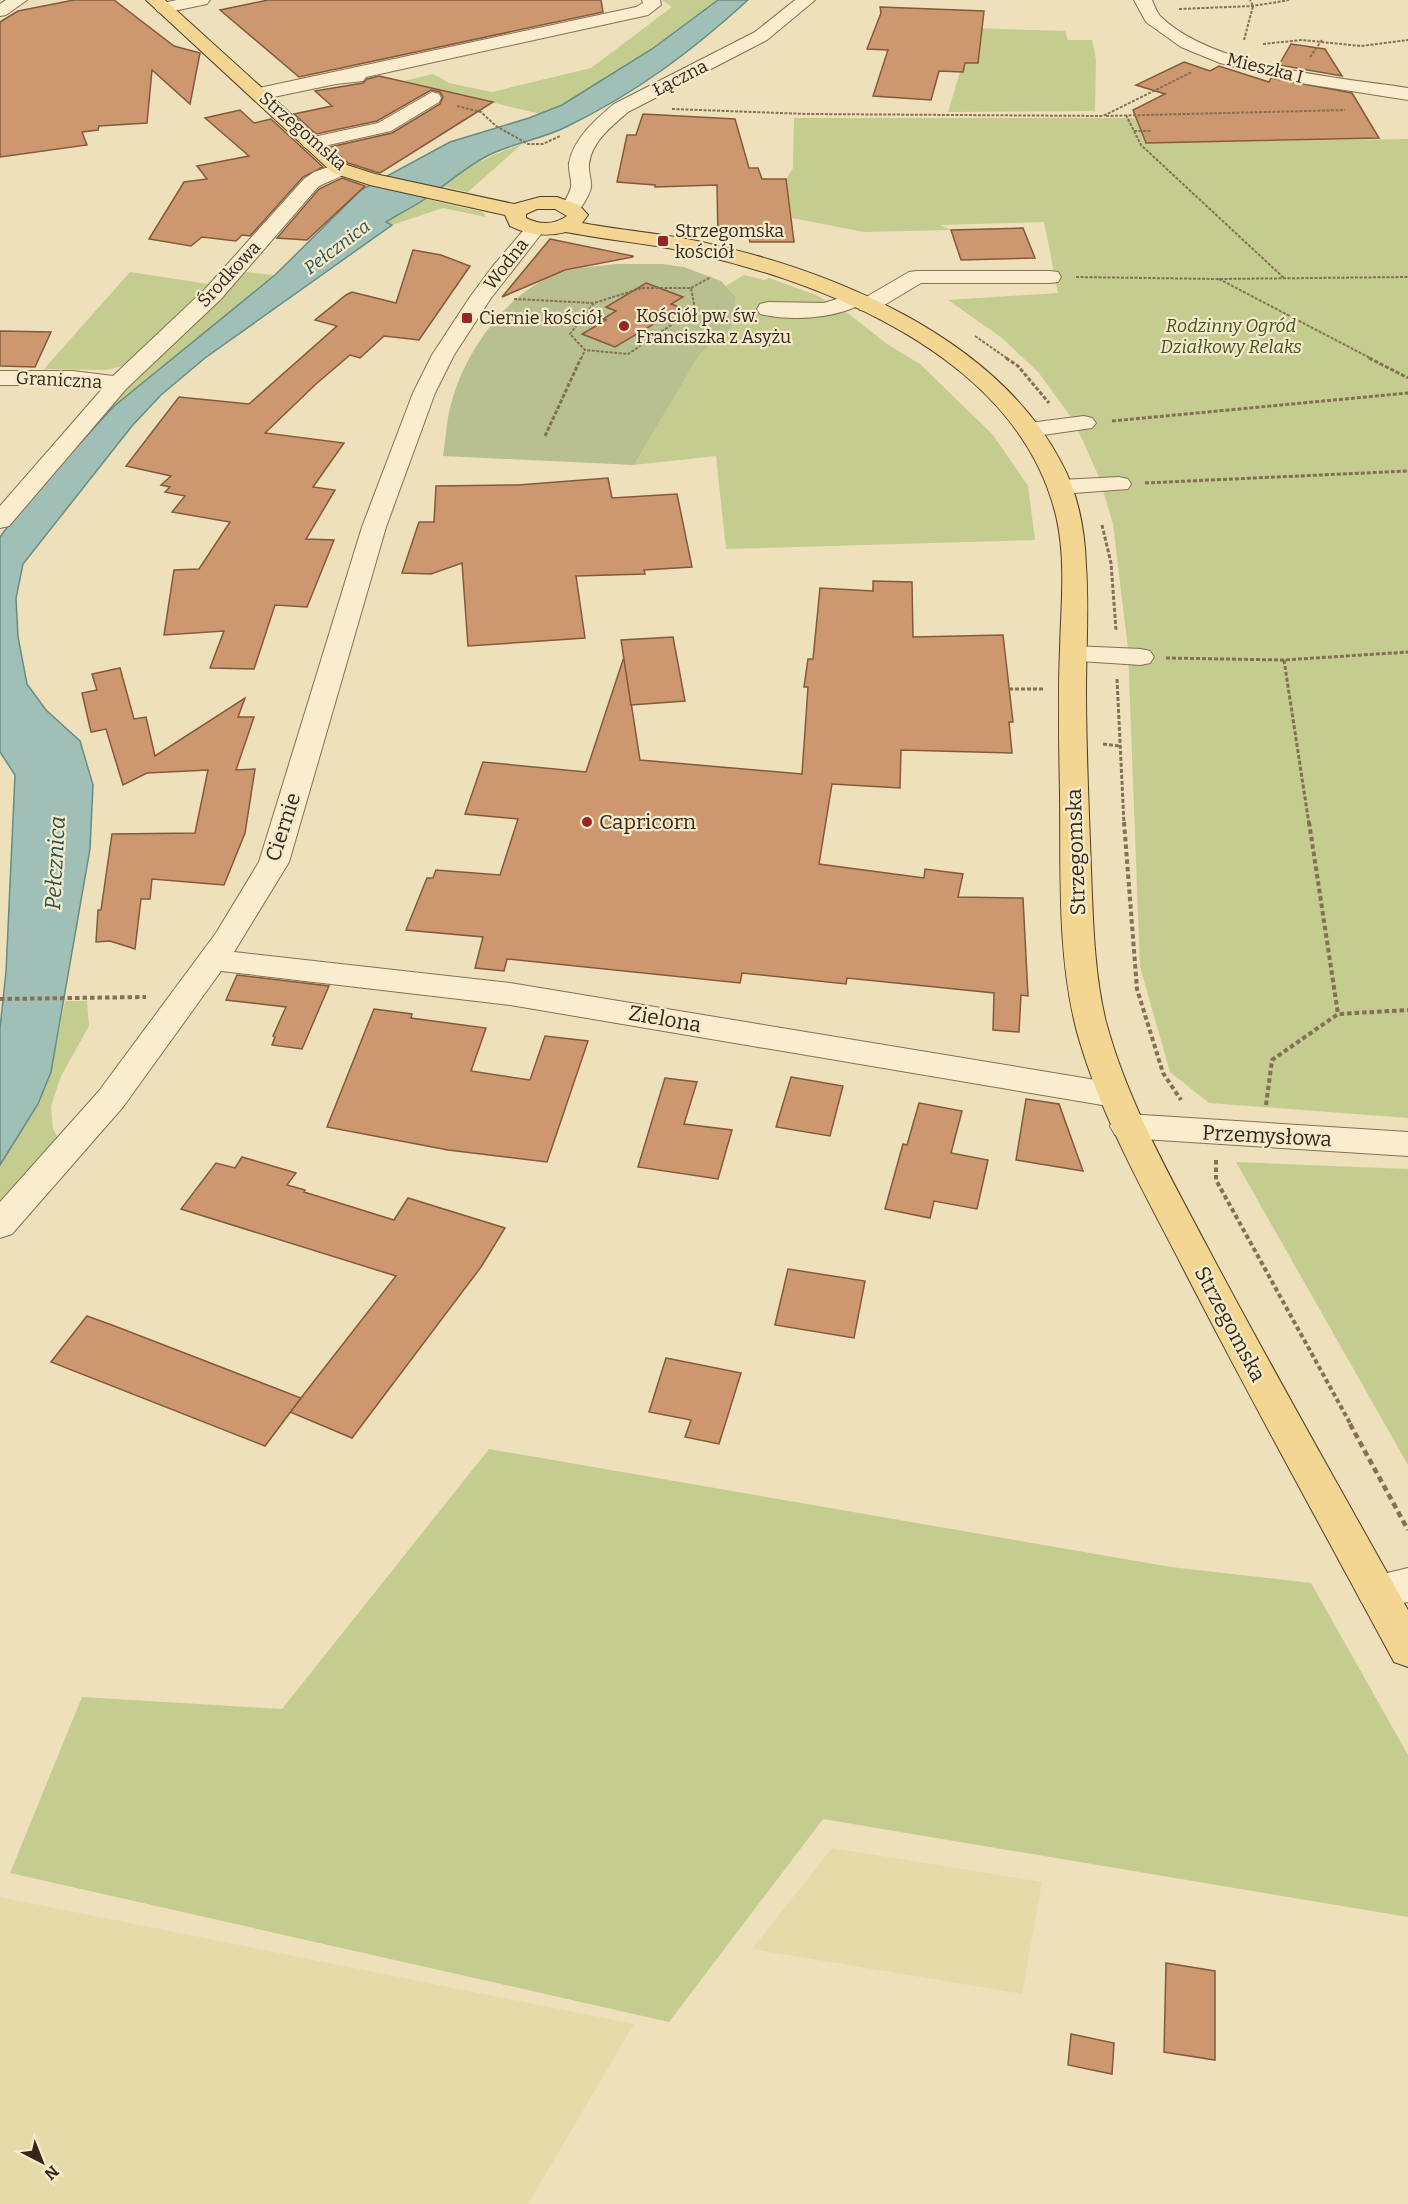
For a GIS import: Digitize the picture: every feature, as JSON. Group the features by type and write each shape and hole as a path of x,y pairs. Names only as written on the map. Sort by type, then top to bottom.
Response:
{"main road":[{"name":"Strzegomska","path":"159,4 340,169 516,211"},
{"name":"Strzegomska","path":"542,202 562,204 571,216 606,234 642,237 762,265 862,302 922,335 958,359 1002,396 1029,430 1054,471 1069,521 1073,548 1072,742 1077,912 1085,1002 1114,1095 1127,1126 1228,1320 1392,1588 1408,1649"},
{"path":"542,202 524,206 516,211 517,222 535,229 556,229 571,216"}],"street":[{"path":"0,11 18,0"},
{"path":"159,4 201,0"},
{"path":"259,94 642,11 652,5 651,0"},
{"name":"Łączna","path":"571,216 581,187 577,174 586,144 602,124 621,108 761,36 806,0"},
{"name":"Mieszka I","path":"1143,0 1152,18 1187,42 1221,57 1294,76 1408,94"},
{"path":"336,78 396,75 557,38"},
{"path":"311,143 384,127 432,98"},
{"name":"Środkowa","path":"118,384 213,294 311,183 321,176 340,169"},
{"path":"542,202 577,174"},
{"name":"Wodna","path":"424,393 442,355 481,297 500,270 535,229"},
{"path":"768,309 821,310 844,306 862,302 917,277 1050,277"},
{"name":"Graniczna","path":"0,378 73,378 118,384"},
{"path":"0,521 118,384"},
{"name":"Ciernie","path":"0,1225 111,1099 213,960 274,862 374,527 424,393"},
{"path":"1029,430 1084,423"},
{"path":"1060,487 1119,484"},
{"path":"1073,654 1141,657"},
{"name":"Zielona","path":"213,960 510,994 1114,1095"},
{"name":"Przemysłowa","path":"1127,1126 1408,1144"}],"path":[{"path":"1241,49 1253,6 1250,0"},
{"path":"1176,9 1253,6 1289,0"},
{"path":"1103,116 1241,49 1284,39 1322,40 1361,46 1408,40"},
{"path":"1317,48 1322,40"},
{"path":"662,109 808,114 1103,116 1354,110"},
{"path":"1126,115 1141,145 1285,279"},
{"path":"496,126 528,144"},
{"path":"1134,131 1151,131"},
{"path":"1050,277 1285,279 1408,277"},
{"path":"1218,279 1408,378"},
{"path":"481,297 594,303 642,288 691,288 695,309 628,354 585,350 570,334 594,303"},
{"path":"545,436 585,350"},
{"path":"1084,423 1408,393"},
{"path":"1119,484 1408,471"},
{"path":"1141,657 1284,660 1408,652"},
{"path":"1284,660 1338,1014"},
{"path":"1097,744 1120,746"},
{"path":"0,999 186,998"},
{"path":"1266,1106 1272,1060 1338,1014 1408,1010"},
{"path":"1216,1149 1216,1180 1408,1530"}],"shaded area":[{"path":"832,1848 1042,1882 1022,1994 752,1949"},
{"path":"0,1897 634,2024 528,2204 0,2204"}],"green space":[{"path":"662,0 718,0 652,49 562,105 540,114 430,87 394,92 388,85 433,74 449,83 492,92 591,68 672,7"},
{"path":"973,28 1065,31 1068,40 1092,40 1096,59 1095,111 948,112"},
{"name":"Rodzinny Ogród Działkowy Relaks","path":"794,118 1135,118 1145,143 1408,139 1408,1118 1209,1103 1170,1072 1140,967 1128,649 1113,524 1099,477 1074,421 1038,372 1002,338 948,300 1058,293 1044,222 940,225 951,230 864,232 792,218 786,179 793,168"},
{"path":"522,144 468,192 441,186 480,162"},
{"path":"426,199 483,212 486,217 443,208 392,225 385,222"},
{"path":"616,264 662,264 684,267 721,281 736,297 732,328 700,354 634,465 443,456 449,411 460,377 470,357 495,320 528,290 546,279 566,271"},
{"path":"130,272 208,284 123,366 105,370 44,369"},
{"path":"245,272 275,275 219,322 23,506 109,404"},
{"path":"744,275 764,280 769,278 816,295 849,314 887,344 920,364 993,435 1028,486 1035,540 726,549 716,456 634,465 700,354 732,328 736,297 726,286"},
{"path":"65,1001 87,1001 89,1026 61,1076 51,1106 53,1129 58,1138 0,1204 0,1165 38,1104 51,1072"},
{"path":"1236,1162 1408,1169 1408,1465"},
{"path":"489,1449 1171,1567 1311,1583 1408,1755 1408,1917 823,1819 669,2022 10,1873 82,1697 282,1709"}],"water":[{"name":"Pełcznica","path":"718,0 748,0 684,54 616,100 557,131 498,151 472,165 425,199 386,222 392,225 205,358 161,395 132,426 23,564 16,598 18,637 27,684 46,710 80,741 93,785 90,849 51,1072 38,1104 0,1165 0,1028 6,972 15,775 0,752 0,537 23,506 113,407 275,275 361,190 450,142 529,118 562,105 652,49"}],"building":[{"path":"74,0 114,0 174,46 200,53 190,104 152,70 147,123 99,126 98,130 82,132 87,145 0,157 0,22 18,11"},
{"path":"268,0 601,0 603,12 299,77 220,10"},
{"path":"880,7 984,11 978,63 965,63 963,72 939,71 931,100 873,96 888,50 867,49 881,13"},
{"path":"1291,44 1325,49 1342,76 1279,65"},
{"path":"1184,62 1210,71 1219,66 1269,82 1271,78 1352,93 1379,138 1146,143 1133,110 1165,94 1136,85"},
{"path":"379,76 493,102 380,173 348,163 330,147 392,133 440,104 443,97 440,92 431,90 377,121 316,134 294,114 332,106 315,91 363,83 367,79"},
{"path":"240,110 254,123 271,119 323,167 303,177 250,236 242,235 236,241 202,237 191,246 149,239 184,182 207,179 197,166 249,156 205,118"},
{"path":"643,114 735,119 749,168 758,168 762,179 786,179 794,242 750,242 748,235 718,240 717,185 655,187 655,185 617,182 627,135 636,135"},
{"path":"342,178 365,186 307,240 277,238 319,189"},
{"path":"1023,228 1035,258 961,260 951,230"},
{"path":"550,239 633,257 565,270 502,297"},
{"path":"413,250 441,255 470,266 419,340 384,336 360,358 350,355 265,433 344,443 313,487 335,490 306,539 334,540 307,607 275,605 254,669 210,668 224,631 164,635 174,570 199,569 230,522 172,512 185,496 165,492 170,487 161,485 171,476 126,466 179,397 249,404 337,326 315,320 346,295 352,292 396,303"},
{"name":"Kościół pw. św. Franciszka z Asyżu","path":"646,283 683,297 671,304 681,308 615,347 582,334 606,320 603,319 616,311 606,307"},
{"path":"0,331 51,332 35,367 0,366"},
{"path":"608,478 612,498 677,494 692,567 644,570 645,574 576,576 585,638 468,646 462,563 431,574 402,573 419,522 434,522 436,486 518,485"},
{"path":"873,581 912,582 913,637 1003,635 1013,722 1009,722 1012,753 901,750 900,788 832,784 819,864 924,878 925,869 963,874 958,897 1023,898 1028,996 1021,995 1019,1032 993,1030 994,993 847,978 846,984 742,973 740,983 507,959 504,971 475,968 483,937 406,930 427,878 433,878 436,870 500,875 518,819 465,814 483,762 586,772 624,657 640,760 802,774 808,687 804,687 808,659 813,659 820,588 873,591"},
{"path":"673,637 685,701 631,705 621,640"},
{"path":"120,668 134,719 146,717 155,756 245,698 238,717 254,717 236,770 255,769 245,833 224,885 152,879 150,899 141,899 135,949 110,941 96,942 98,910 101,910 112,834 195,833 208,770 147,773 123,785 106,729 91,732 82,693 97,690 92,674"},
{"path":"237,975 329,986 302,1049 272,1045 275,1037 273,1036 286,1007 226,1000"},
{"path":"374,1009 412,1014 411,1018 486,1028 471,1071 530,1080 545,1036 588,1041 547,1162 448,1150 327,1127"},
{"path":"791,1077 843,1086 830,1136 776,1127"},
{"path":"665,1078 697,1082 684,1124 732,1130 718,1179 638,1167"},
{"path":"1026,1099 1059,1104 1083,1171 1016,1160"},
{"path":"919,1103 962,1111 951,1153 988,1160 977,1209 934,1201 930,1218 885,1209 903,1144 907,1145"},
{"path":"242,1157 296,1173 287,1185 394,1220 408,1198 505,1228 481,1267 352,1438 290,1412 396,1276 181,1209 216,1163 235,1168"},
{"path":"788,1269 865,1281 854,1338 775,1325"},
{"path":"87,1316 301,1398 265,1446 51,1362"},
{"path":"666,1358 741,1373 719,1444 685,1437 691,1420 649,1412"},
{"path":"1166,1963 1215,1971 1215,2060 1164,2052"},
{"path":"1071,2034 1114,2043 1112,2074 1068,2065"}],"place":[{"name":"Strzegomska kościół","path":"663,241"},
{"name":"Ciernie kościół","path":"467,318"},
{"name":"Kościół pw. św. Franciszka z Asyżu","path":"624,326"},
{"name":"Capricorn","path":"587,822"}]}
